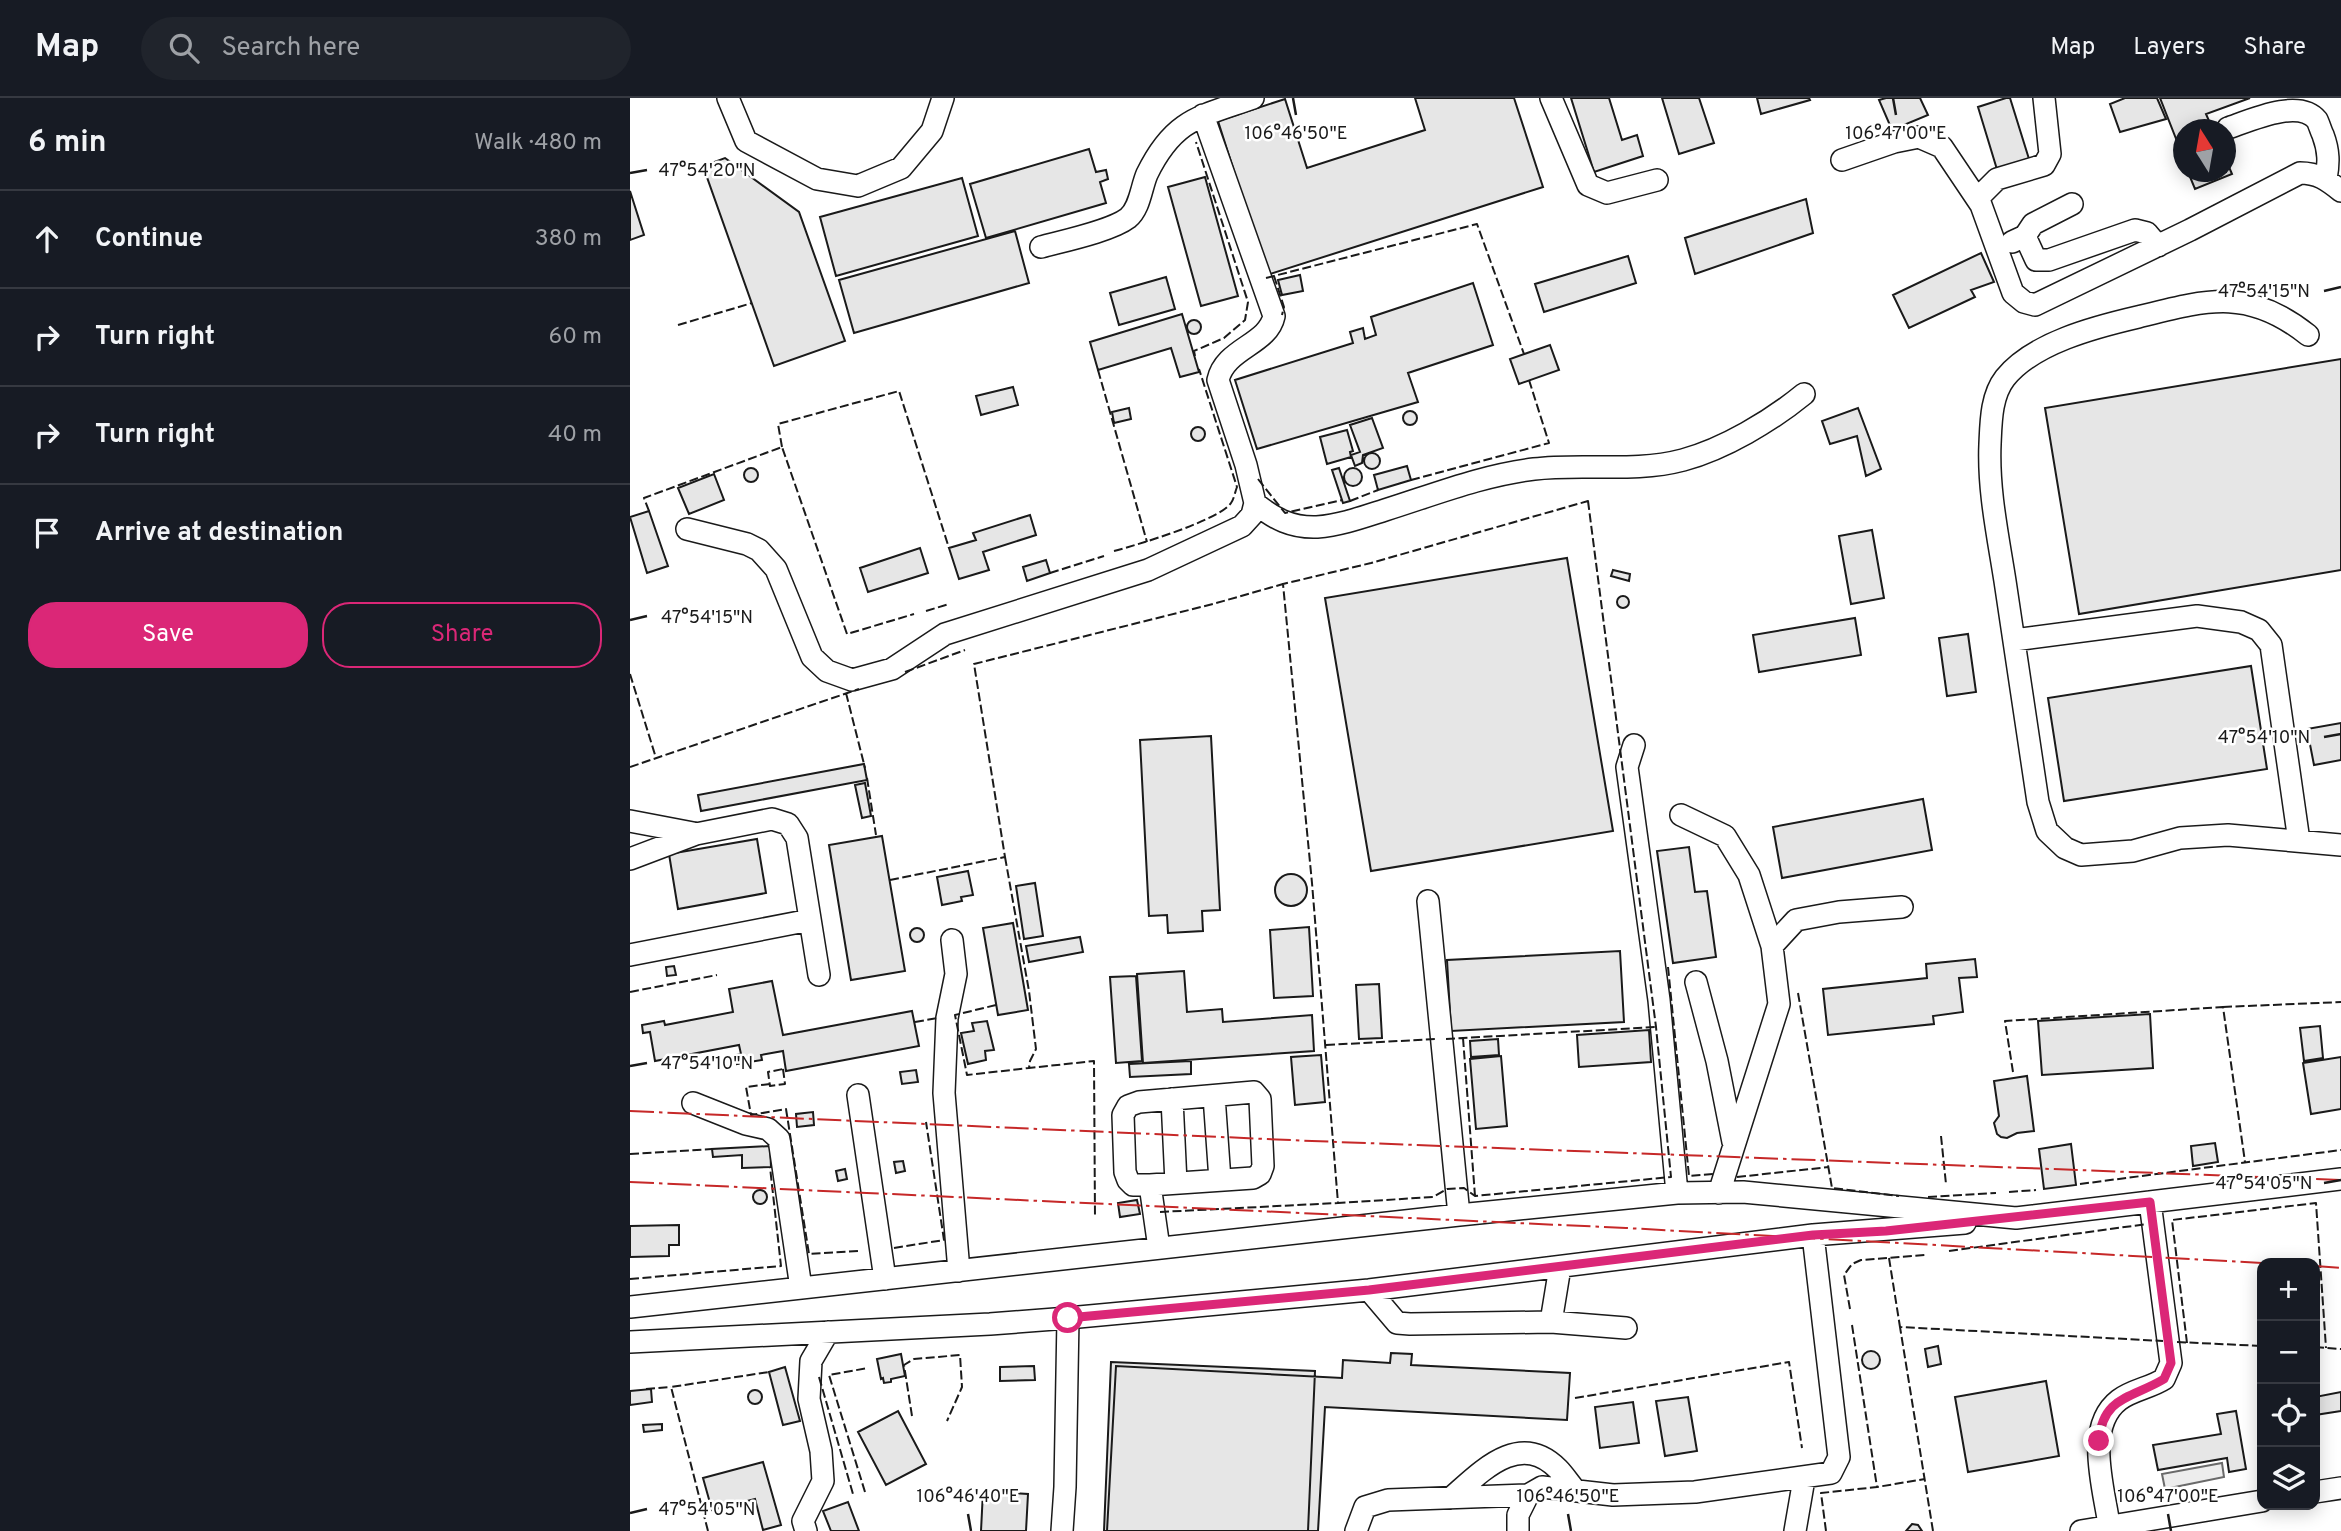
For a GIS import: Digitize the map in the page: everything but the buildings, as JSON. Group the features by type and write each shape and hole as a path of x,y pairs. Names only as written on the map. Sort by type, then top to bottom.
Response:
{"street":[{"path":"728,98 746,141 817,179 858,186 901,168 932,131 943,98"},
{"path":"1041,247 1118,224 1130,216 1147,175 1164,146 1183,125 1203,115 1253,98"},
{"path":"1551,98 1588,185 1607,193 1657,180"},
{"path":"1977,199 1997,179 2044,165 2050,154 2044,98"},
{"path":"2236,125 2287,108 2304,110 2316,119 2326,143 2334,185"},
{"path":"687,529 747,544 759,550 776,569 812,657 827,671 852,680 892,669 945,634 1148,570 1242,526 1252,515 1255,503 1246,465 1218,380 1220,369 1267,331 1274,316 1203,115"},
{"path":"1842,160 1894,142 1919,137 1942,147 1982,205 2013,293 2024,302 2035,304 2158,246 2300,173 2313,173 2334,185"},
{"path":"1997,248 2025,236 2033,224 2072,204"},
{"path":"2025,236 2036,260 2049,260 2135,230 2147,233 2158,246"},
{"path":"2308,335 2290,321 2263,307 2217,300 2129,319 2048,345 2023,360 2005,379 1996,394 1990,447 1993,498 2038,802 2047,831 2065,848 2081,855 2133,851 2180,838 2228,835 2341,845"},
{"path":"1255,503 1269,514 1293,526 1333,525 1489,478 1534,469 1639,467 1684,460 1724,444 1769,420 1804,394"},
{"path":"2014,640 2197,616 2241,622 2259,630 2271,645 2299,841"},
{"path":"1634,745 1627,767 1659,1000 1677,1193"},
{"path":"1681,815 1726,835 1749,875 1772,946 1779,1004 1719,1192"},
{"path":"630,859 696,834 772,819 788,824 797,838 819,975"},
{"path":"630,821 696,834"},
{"path":"1427,901 1460,1215"},
{"path":"1772,946 1796,920 1839,912 1902,907"},
{"path":"630,955 810,920"},
{"path":"951,940 956,974 947,1018 944,1093 958,1271"},
{"path":"1696,982 1717,1061 1734,1144"},
{"path":"1254,1092 1260,1099 1263,1166 1260,1174 1253,1178 1133,1185 1125,1172 1123,1115 1128,1106 1139,1102 1214,1096 1254,1092"},
{"path":"858,1095 885,1279"},
{"path":"1214,1096 1220,1180"},
{"path":"1172,1099 1176,1183"},
{"path":"693,1103 746,1124 768,1129 779,1139 801,1288"},
{"path":"630,1342 1068,1318 1369,1290 1813,1235 1886,1231 2016,1218 2341,1179"},
{"path":"1150,1185 1159,1248"},
{"path":"630,1307 1677,1193 1743,1192 2016,1218"},
{"path":"2109,1525 2099,1455 2102,1424 2106,1414 2121,1398 2164,1379 2171,1363 2150,1202"},
{"path":"1356,1531 1365,1507 1388,1500 1528,1494 1542,1487 1613,1495 1695,1492 1804,1479 1831,1473 1839,1458 1813,1235"},
{"path":"1551,1322 1560,1267"},
{"path":"1369,1290 1397,1323 1551,1322 1626,1328"},
{"path":"1062,1531 1068,1318"},
{"path":"806,1531 803,1521 823,1481 821,1451 809,1399 811,1361 828,1332"},
{"path":"1451,1498 1499,1459 1519,1452 1534,1454 1557,1467 1575,1490"},
{"path":"1795,1531 1804,1479"},
{"path":"2320,1491 2341,1488"},
{"path":"1518,1531 1518,1515 1528,1494"},
{"path":"2081,1531 2257,1502"}],"shaded area":[{"path":"2222,1463 2224,1477 2165,1489 2162,1474"}],"fence":[{"path":"1195,356 1194,351 1224,338 1245,320 1248,302 1196,142"},
{"path":"1266,278 1477,224 1524,354"},
{"path":"1274,276 1284,307 1282,315"},
{"path":"678,325 752,303"},
{"path":"1114,551 1195,524 1224,510 1233,500 1237,487 1199,369"},
{"path":"1098,370 1147,542"},
{"path":"1411,480 1549,443 1529,380"},
{"path":"782,447 778,424 899,391 949,548"},
{"path":"649,511 644,498 782,447 847,634 914,614"},
{"path":"1258,479 1285,513 1342,500"},
{"path":"1350,501 1378,490"},
{"path":"1588,501 1656,1027 1671,1177 1475,1196 1464,1188 1447,1189 1433,1197 1338,1203 1312,883 1283,584 1371,563 1588,501"},
{"path":"1050,573 1104,556"},
{"path":"890,880 1005,857 974,664 1283,584"},
{"path":"926,611 949,604"},
{"path":"905,672 965,650"},
{"path":"630,674 656,758"},
{"path":"630,767 859,689"},
{"path":"846,693 865,768"},
{"path":"867,778 876,835"},
{"path":"1005,857 1029,991 1036,1049 1029,1068 1094,1061 1095,1218"},
{"path":"1668,967 1689,1176 1713,1174"},
{"path":"630,992 717,975"},
{"path":"1798,993 1832,1188 1899,1196"},
{"path":"2223,1007 2341,1002"},
{"path":"996,1005 955,1015 967,1075 1029,1068"},
{"path":"2013,1072 2005,1021 2223,1007 2245,1162"},
{"path":"915,1022 938,1018"},
{"path":"1446,1039 1656,1027"},
{"path":"1463,1038 1475,1196"},
{"path":"1326,1045 1436,1039"},
{"path":"783,1069 785,1084 770,1086 768,1072 783,1069"},
{"path":"770,1084 746,1087 751,1115 786,1109 809,1254 859,1251"},
{"path":"894,1248 944,1240 926,1122"},
{"path":"1941,1136 1946,1184"},
{"path":"630,1154 712,1149"},
{"path":"2080,1184 2341,1150"},
{"path":"630,1279 781,1266 770,1167"},
{"path":"1737,1177 1829,1167"},
{"path":"2009,1192 2036,1190"},
{"path":"1928,1197 1996,1193"},
{"path":"1160,1212 1338,1203"},
{"path":"2187,1343 2172,1220 2316,1203 2326,1348"},
{"path":"1949,1251 2147,1224"},
{"path":"1850,1309 1844,1275 1852,1264 1861,1260 1925,1255"},
{"path":"1889,1258 1900,1327"},
{"path":"1852,1325 1877,1487"},
{"path":"1933,1531 1900,1327 2163,1341"},
{"path":"2177,1342 2257,1346"},
{"path":"2320,1347 2341,1349"},
{"path":"912,1416 904,1365 914,1359 960,1355 962,1387 947,1421"},
{"path":"1575,1398 1789,1362 1802,1448"},
{"path":"865,1492 829,1375 868,1368"},
{"path":"708,1531 671,1387 769,1372"},
{"path":"819,1377 853,1494"},
{"path":"646,1389 671,1387"},
{"path":"1826,1531 1821,1493 1925,1479"}],"power":[{"path":"630,1111 1312,1141 2341,1180"},
{"path":"630,1182 1626,1228 2257,1263"},
{"path":"2320,1266 2341,1268"}],"route":[{"path":"1068,1318 1369,1290 1813,1235 1886,1231 2150,1202 2171,1363 2164,1379 2121,1398 2113,1405 2102,1424 2099,1441"}]}
